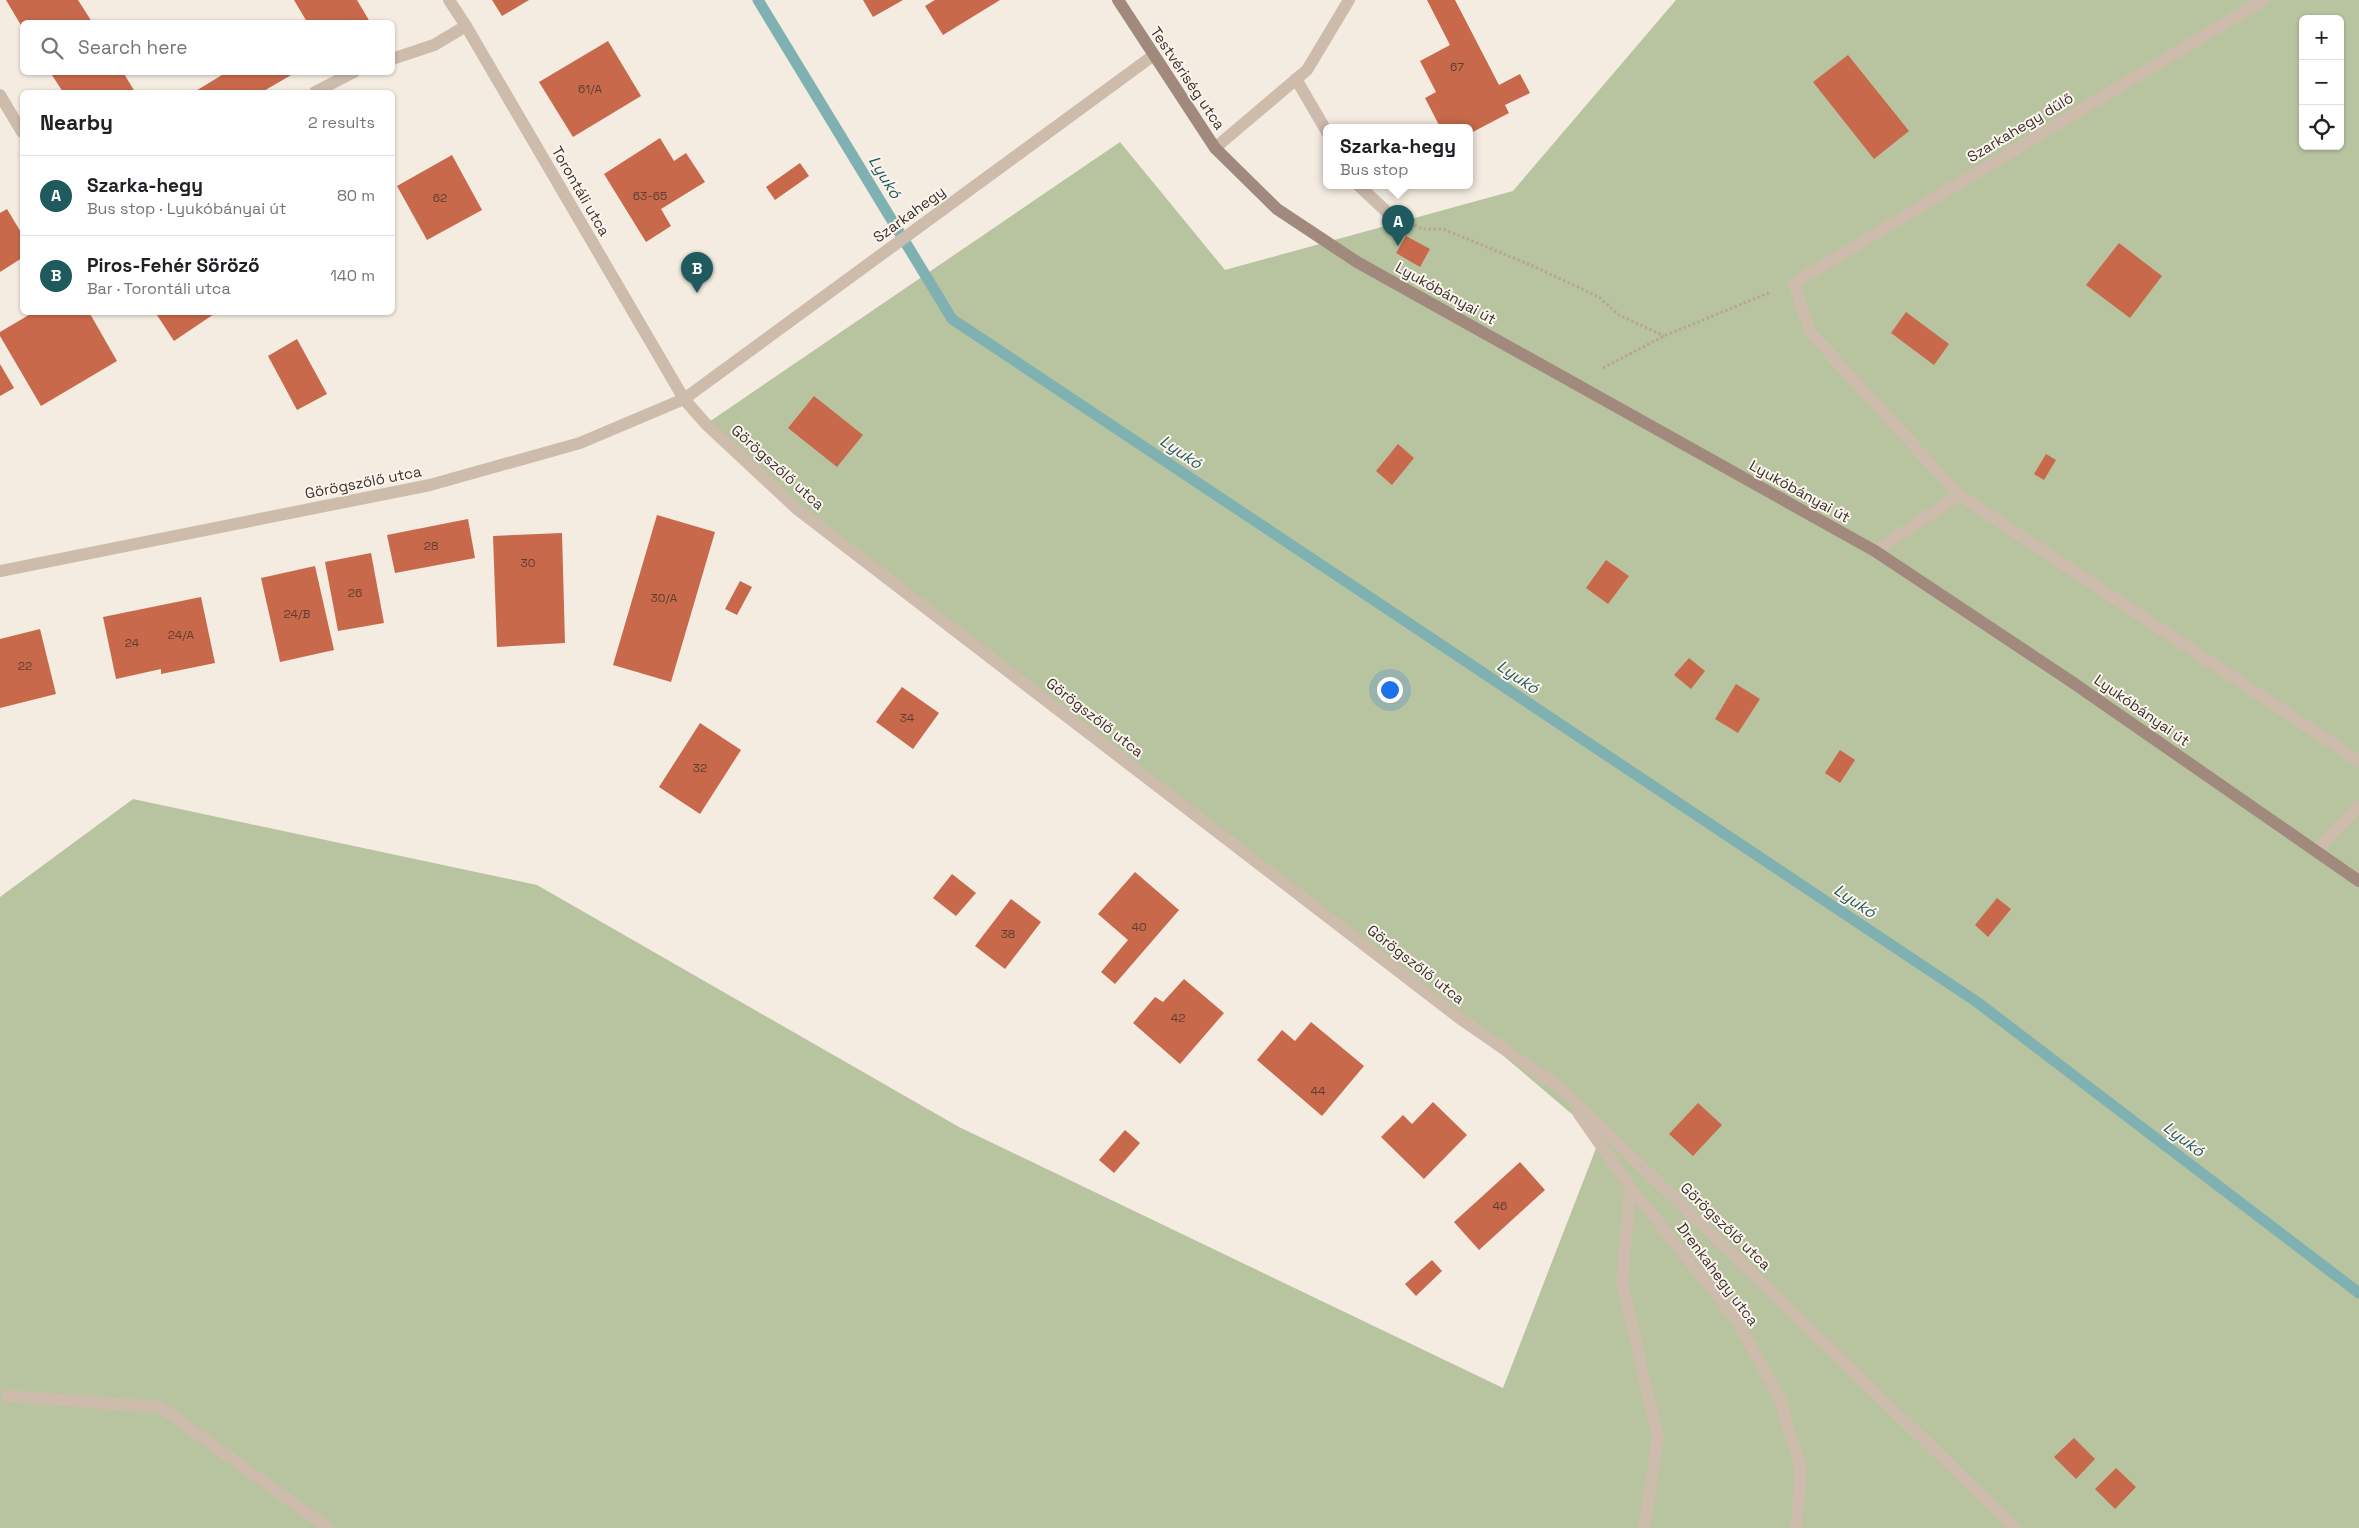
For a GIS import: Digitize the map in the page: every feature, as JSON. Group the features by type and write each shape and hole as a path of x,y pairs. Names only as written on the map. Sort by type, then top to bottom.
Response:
{"main road":[{"name":"Testvériség utca","path":"1118,0 1215,148"},
{"name":"Lyukóbányai út","path":"1215,148 1277,209 1357,262 1874,552 2072,682 2359,881"}],"street":[{"name":"Torontáli utca","path":"449,0 684,399"},
{"path":"1215,148 1307,70 1349,0"},
{"name":"Szarkahegy dűlő","path":"1794,283 2264,0"},
{"path":"395,58 434,45 466,26"},
{"name":"Szarkahegy","path":"684,399 1154,55"},
{"path":"319,90 348,75"},
{"path":"1296,79 1323,125"},
{"path":"0,95 20,129"},
{"path":"1362,189 1387,212"},
{"path":"1794,283 1810,332 1959,496 2359,761"},
{"name":"Görögszőlő utca","path":"0,571 430,485 580,443 684,399 706,424 797,508 1458,1017 1563,1090 2012,1527"},
{"path":"1874,552 1959,496"},
{"path":"2315,850 2359,806"},
{"name":"Drenkahegy utca","path":"1563,1090 1630,1187 1736,1319 1780,1399 1802,1471 1796,1528"},
{"path":"1630,1187 1622,1283 1658,1437 1644,1528"},
{"path":"8,1396 160,1407 328,1528"}],"path":[{"path":"1387,212 1422,229 1443,230 1533,266 1599,297 1619,315 1664,336"},
{"path":"1574,383 1664,336 1794,283"}],"green space":[{"path":"1676,0 2359,0 2359,1528 0,1528 0,897 133,799 537,885 959,1127 1503,1388 1600,1138 1458,1017 797,509 706,424 1120,142 1225,270 1513,191"}],"building":[{"path":"6,0 78,0 91,20 20,20 20,24"},
{"path":"294,0 357,0 369,20 306,20"},
{"path":"492,0 529,0 502,16"},
{"path":"863,0 903,0 873,17"},
{"path":"935,0 1000,0 943,35 925,6"},
{"path":"1427,0 1455,0 1499,85 1520,74 1530,93 1505,105 1509,113 1473,132 1473,124 1438,124 1425,98 1436,92 1420,61 1450,45"},
{"path":"608,41 641,96 573,137 539,82"},
{"path":"1848,55 1909,131 1874,159 1813,82"},
{"path":"52,75 125,75 134,90 62,90"},
{"path":"222,75 291,75 265,90 197,90"},
{"path":"660,138 674,161 686,153 705,182 661,209 671,226 646,242 604,174"},
{"path":"452,155 482,210 427,240 397,186"},
{"path":"800,163 809,176 775,200 766,187"},
{"path":"7,209 20,231 20,259 0,272 0,213"},
{"path":"1406,236 1430,249 1420,267 1396,253"},
{"path":"2119,243 2162,276 2130,318 2086,285"},
{"path":"1906,312 1949,344 1934,365 1891,333"},
{"path":"29,315 91,315 117,361 41,406 0,336 0,332"},
{"path":"157,315 213,315 174,341"},
{"path":"297,339 327,394 297,410 268,356"},
{"path":"0,364 14,388 0,396"},
{"path":"814,396 863,435 837,467 788,428"},
{"path":"1398,444 1414,458 1392,485 1376,471"},
{"path":"2046,454 2056,460 2044,480 2034,474"},
{"path":"657,515 715,532 671,682 613,665"},
{"path":"468,519 475,558 395,573 387,535"},
{"path":"562,533 565,643 497,647 493,536"},
{"path":"371,553 384,623 338,631 325,562"},
{"path":"1606,560 1629,576 1608,604 1586,588"},
{"path":"315,566 334,650 280,662 261,578"},
{"path":"740,581 752,587 737,615 725,609"},
{"path":"201,597 215,663 161,674 161,669 116,679 103,617"},
{"path":"40,629 56,694 0,708 0,639"},
{"path":"1689,658 1705,671 1691,689 1674,675"},
{"path":"1736,684 1760,699 1738,733 1715,719"},
{"path":"902,687 939,713 913,749 876,722"},
{"path":"700,723 741,750 700,814 659,787"},
{"path":"1840,750 1855,760 1840,783 1825,773"},
{"path":"1135,872 1179,910 1115,984 1101,972 1128,940 1098,914"},
{"path":"952,874 976,893 956,916 933,898"},
{"path":"1997,898 2011,909 1988,937 1975,925"},
{"path":"1011,899 1041,922 1005,969 975,946"},
{"path":"1184,979 1224,1013 1180,1064 1133,1023 1155,997 1163,1002"},
{"path":"1311,1022 1364,1066 1322,1116 1257,1060 1282,1030 1295,1041"},
{"path":"1433,1102 1467,1135 1424,1179 1381,1137 1403,1115 1412,1124"},
{"path":"1698,1103 1722,1125 1693,1156 1669,1134"},
{"path":"1125,1130 1140,1143 1114,1173 1099,1160"},
{"path":"1520,1162 1545,1190 1479,1250 1454,1222"},
{"path":"1432,1260 1442,1271 1416,1296 1405,1284"},
{"path":"2074,1438 2095,1459 2076,1479 2054,1457"},
{"path":"2116,1468 2136,1487 2115,1509 2095,1489"}],"waterway":[{"name":"Lyukó","path":"758,0 952,319 1977,1002 2359,1293"}],"place":[{"name":"Szarka-hegy","path":"1398,246"},
{"name":"Piros-Fehér Söröző","path":"697,293"}]}
